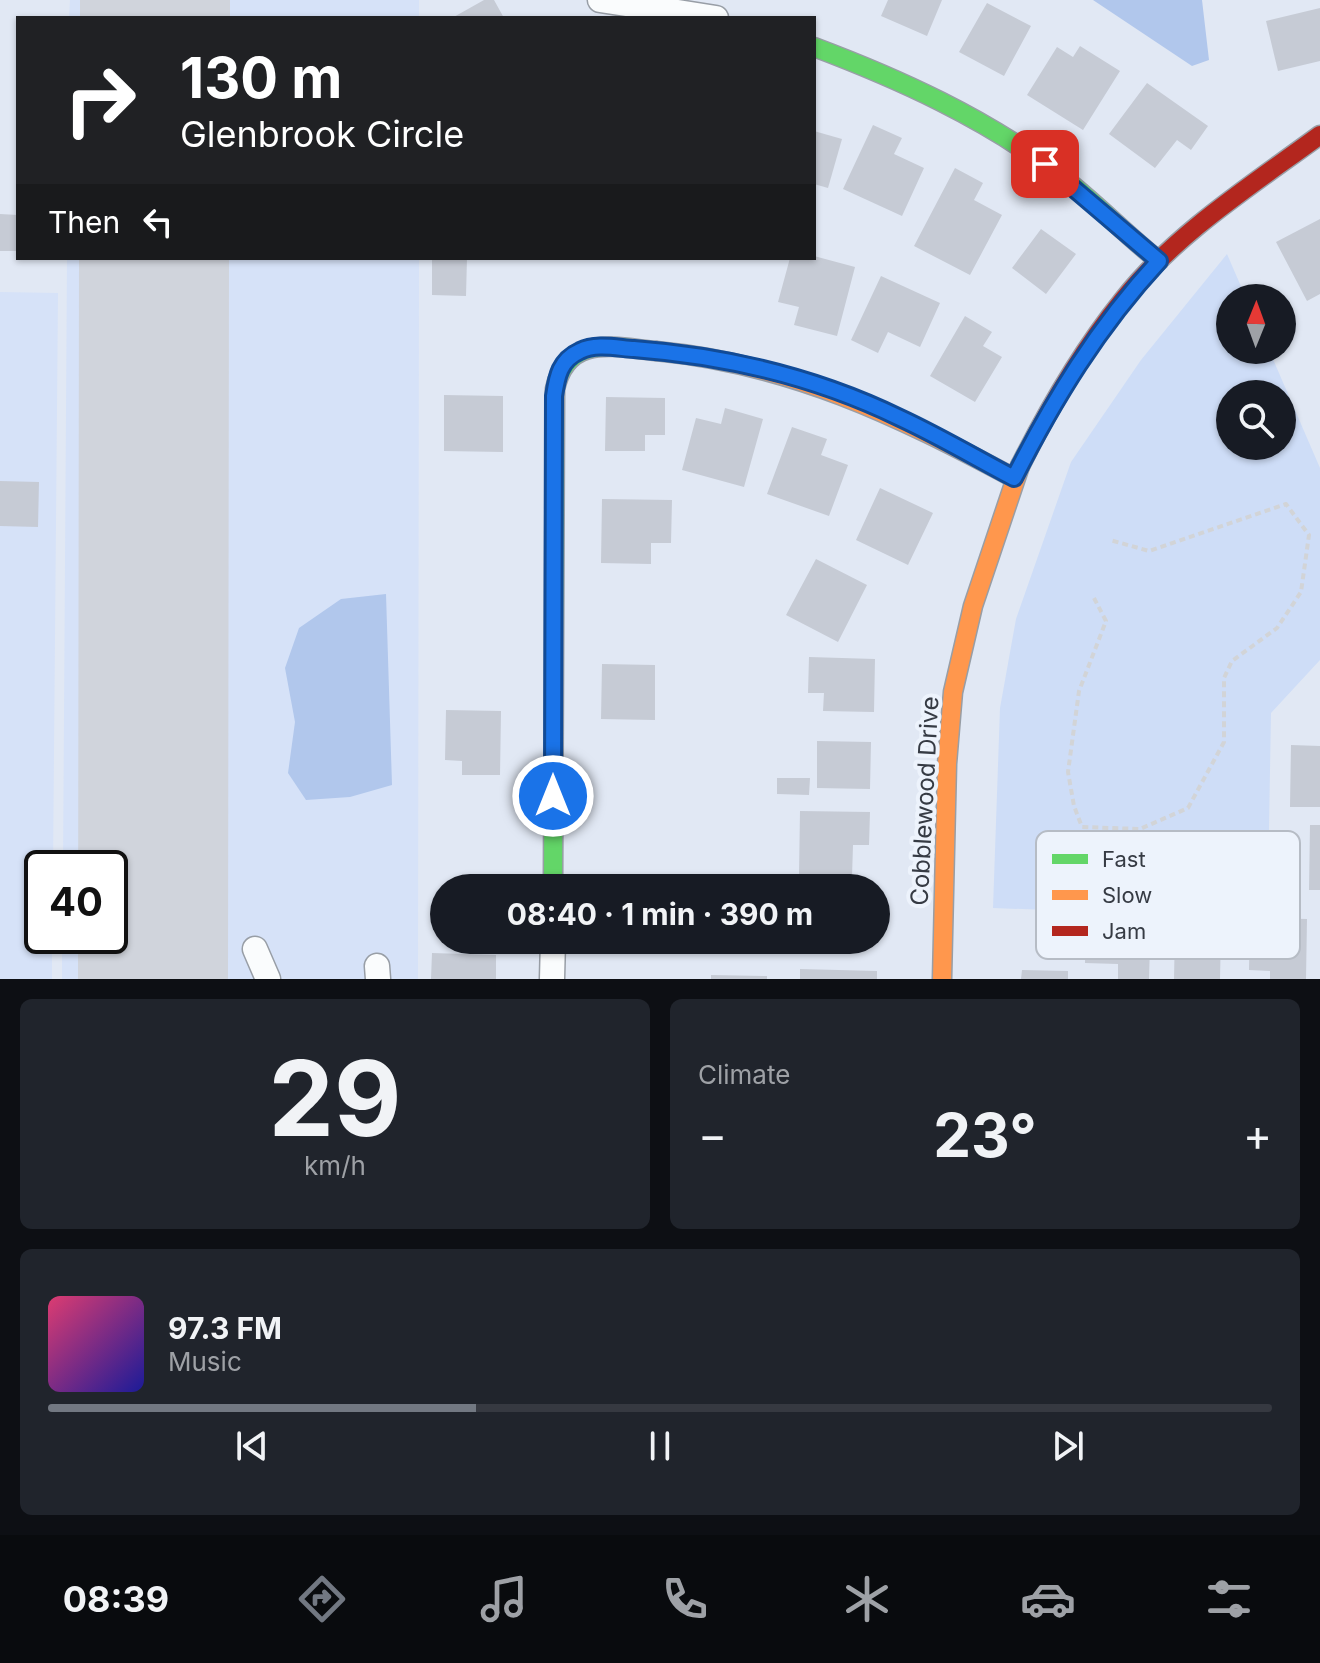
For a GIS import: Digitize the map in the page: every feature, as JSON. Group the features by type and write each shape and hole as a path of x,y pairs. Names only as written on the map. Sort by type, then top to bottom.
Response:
{"street":[{"path":"600,0 703,16"},
{"path":"816,48 871,68 977,121 1045,164 1159,261"},
{"name":"Cobblewood Drive","path":"942,979 947,764 953,692 973,606 1014,478 1058,392 1123,299 1159,261 1217,210 1320,135"},
{"path":"553,874 554,396 558,372 569,358 583,349 601,347 669,352 733,362 800,379 898,417 1014,478"},
{"path":"255,949 268,979"},
{"path":"552,979 553,954"}],"path":[{"path":"1094,598 1106,621 1079,691 1068,772 1074,806 1082,827 1140,829 1188,808 1224,742 1224,678 1232,661 1277,628 1301,592 1309,535 1286,504 1149,551 1110,540"}],"shaded area":[{"path":"70,0 419,0 419,16 69,16"},
{"path":"1093,0 1202,0 1209,60 1192,66"},
{"path":"1227,254 1240,284 1216,284 1216,364 1275,364 1282,380 1216,380 1216,460 1296,460 1296,412 1320,468 1320,660 1271,713 1269,831 1036,831 1036,910 993,908 1000,708 1016,619 1071,462 1141,360"},
{"path":"67,260 419,260 418,979 62,979 62,954 128,954 128,850 63,850"},
{"path":"0,292 58,293 53,850 24,850 24,954 52,954 52,979 0,979"},
{"path":"386,594 392,785 350,797 306,800 288,773 295,722 285,668 299,628 341,599"}],"building":[{"path":"484,0 494,0 503,16 456,16"},
{"path":"888,0 942,0 927,36 881,16"},
{"path":"987,3 1031,26 1004,76 959,52"},
{"path":"1320,8 1320,61 1278,71 1266,21"},
{"path":"1080,46 1120,71 1083,130 1027,95 1057,47 1073,57"},
{"path":"1147,83 1208,126 1191,150 1177,140 1155,168 1109,134"},
{"path":"873,125 902,138 894,154 924,168 902,216 843,189"},
{"path":"816,132 842,139 828,188 816,185"},
{"path":"955,168 983,183 974,200 1002,215 970,275 914,246"},
{"path":"0,214 16,215 16,251 0,251"},
{"path":"1320,219 1320,294 1307,301 1276,242"},
{"path":"1041,229 1076,254 1046,294 1012,268"},
{"path":"816,257 855,267 837,336 794,325 799,307 778,302 789,260 816,260"},
{"path":"432,260 467,260 466,296 432,295"},
{"path":"881,276 940,303 920,347 888,332 878,353 851,340"},
{"path":"965,316 992,332 983,346 1002,357 975,402 930,376"},
{"path":"444,395 503,396 503,452 444,451"},
{"path":"606,397 665,398 665,435 645,435 645,451 605,451"},
{"path":"725,408 763,419 744,487 682,470 696,418 721,424"},
{"path":"792,427 827,439 821,455 848,465 829,516 767,494"},
{"path":"0,481 39,482 38,527 0,526"},
{"path":"880,488 933,513 908,565 856,540"},
{"path":"602,499 672,500 671,543 651,543 651,564 601,563"},
{"path":"816,559 867,585 838,642 786,615"},
{"path":"809,657 875,659 874,712 823,711 824,693 808,693"},
{"path":"602,664 655,665 655,720 601,719"},
{"path":"446,710 501,711 500,775 462,775 462,761 445,760"},
{"path":"817,741 871,742 870,789 817,788"},
{"path":"1291,745 1320,746 1320,807 1290,807"},
{"path":"777,778 810,778 809,795 777,794"},
{"path":"800,811 870,812 869,845 853,845 852,874 799,874"},
{"path":"1310,825 1320,825 1320,890 1309,890"},
{"path":"1300,919 1307,919 1306,979 1270,979 1270,971 1249,970 1249,959 1300,959"},
{"path":"432,954 496,955 496,979 431,979"},
{"path":"1085,959 1150,959 1149,979 1118,979 1118,964 1085,963"},
{"path":"1174,959 1220,959 1220,979 1174,979"},
{"path":"800,969 877,971 877,979 800,979"},
{"path":"1022,970 1068,971 1068,979 1021,979"},
{"path":"711,975 767,976 767,979 711,979"}],"runway":[{"path":"155,0 155,16"},
{"path":"153,979 154,260"}],"traffic: fast":[{"path":"816,48 909,86 1001,135 1070,183 1159,261"},
{"path":"553,874 555,389 561,371 570,359 581,352 608,347 656,351"}],"traffic: slow":[{"path":"656,351 752,367 797,380 927,433 1014,478"},
{"path":"942,979 947,764 953,692 973,606 1020,466"}],"traffic: jam":[{"path":"1020,466 1080,360 1108,319 1144,276 1216,211 1320,135"}],"route":[{"path":"553,796 554,396 558,372 569,358 583,349 601,347 669,352 733,362 800,379 898,417 1014,478 1051,403 1088,347 1123,299 1159,261 1045,164"}]}
